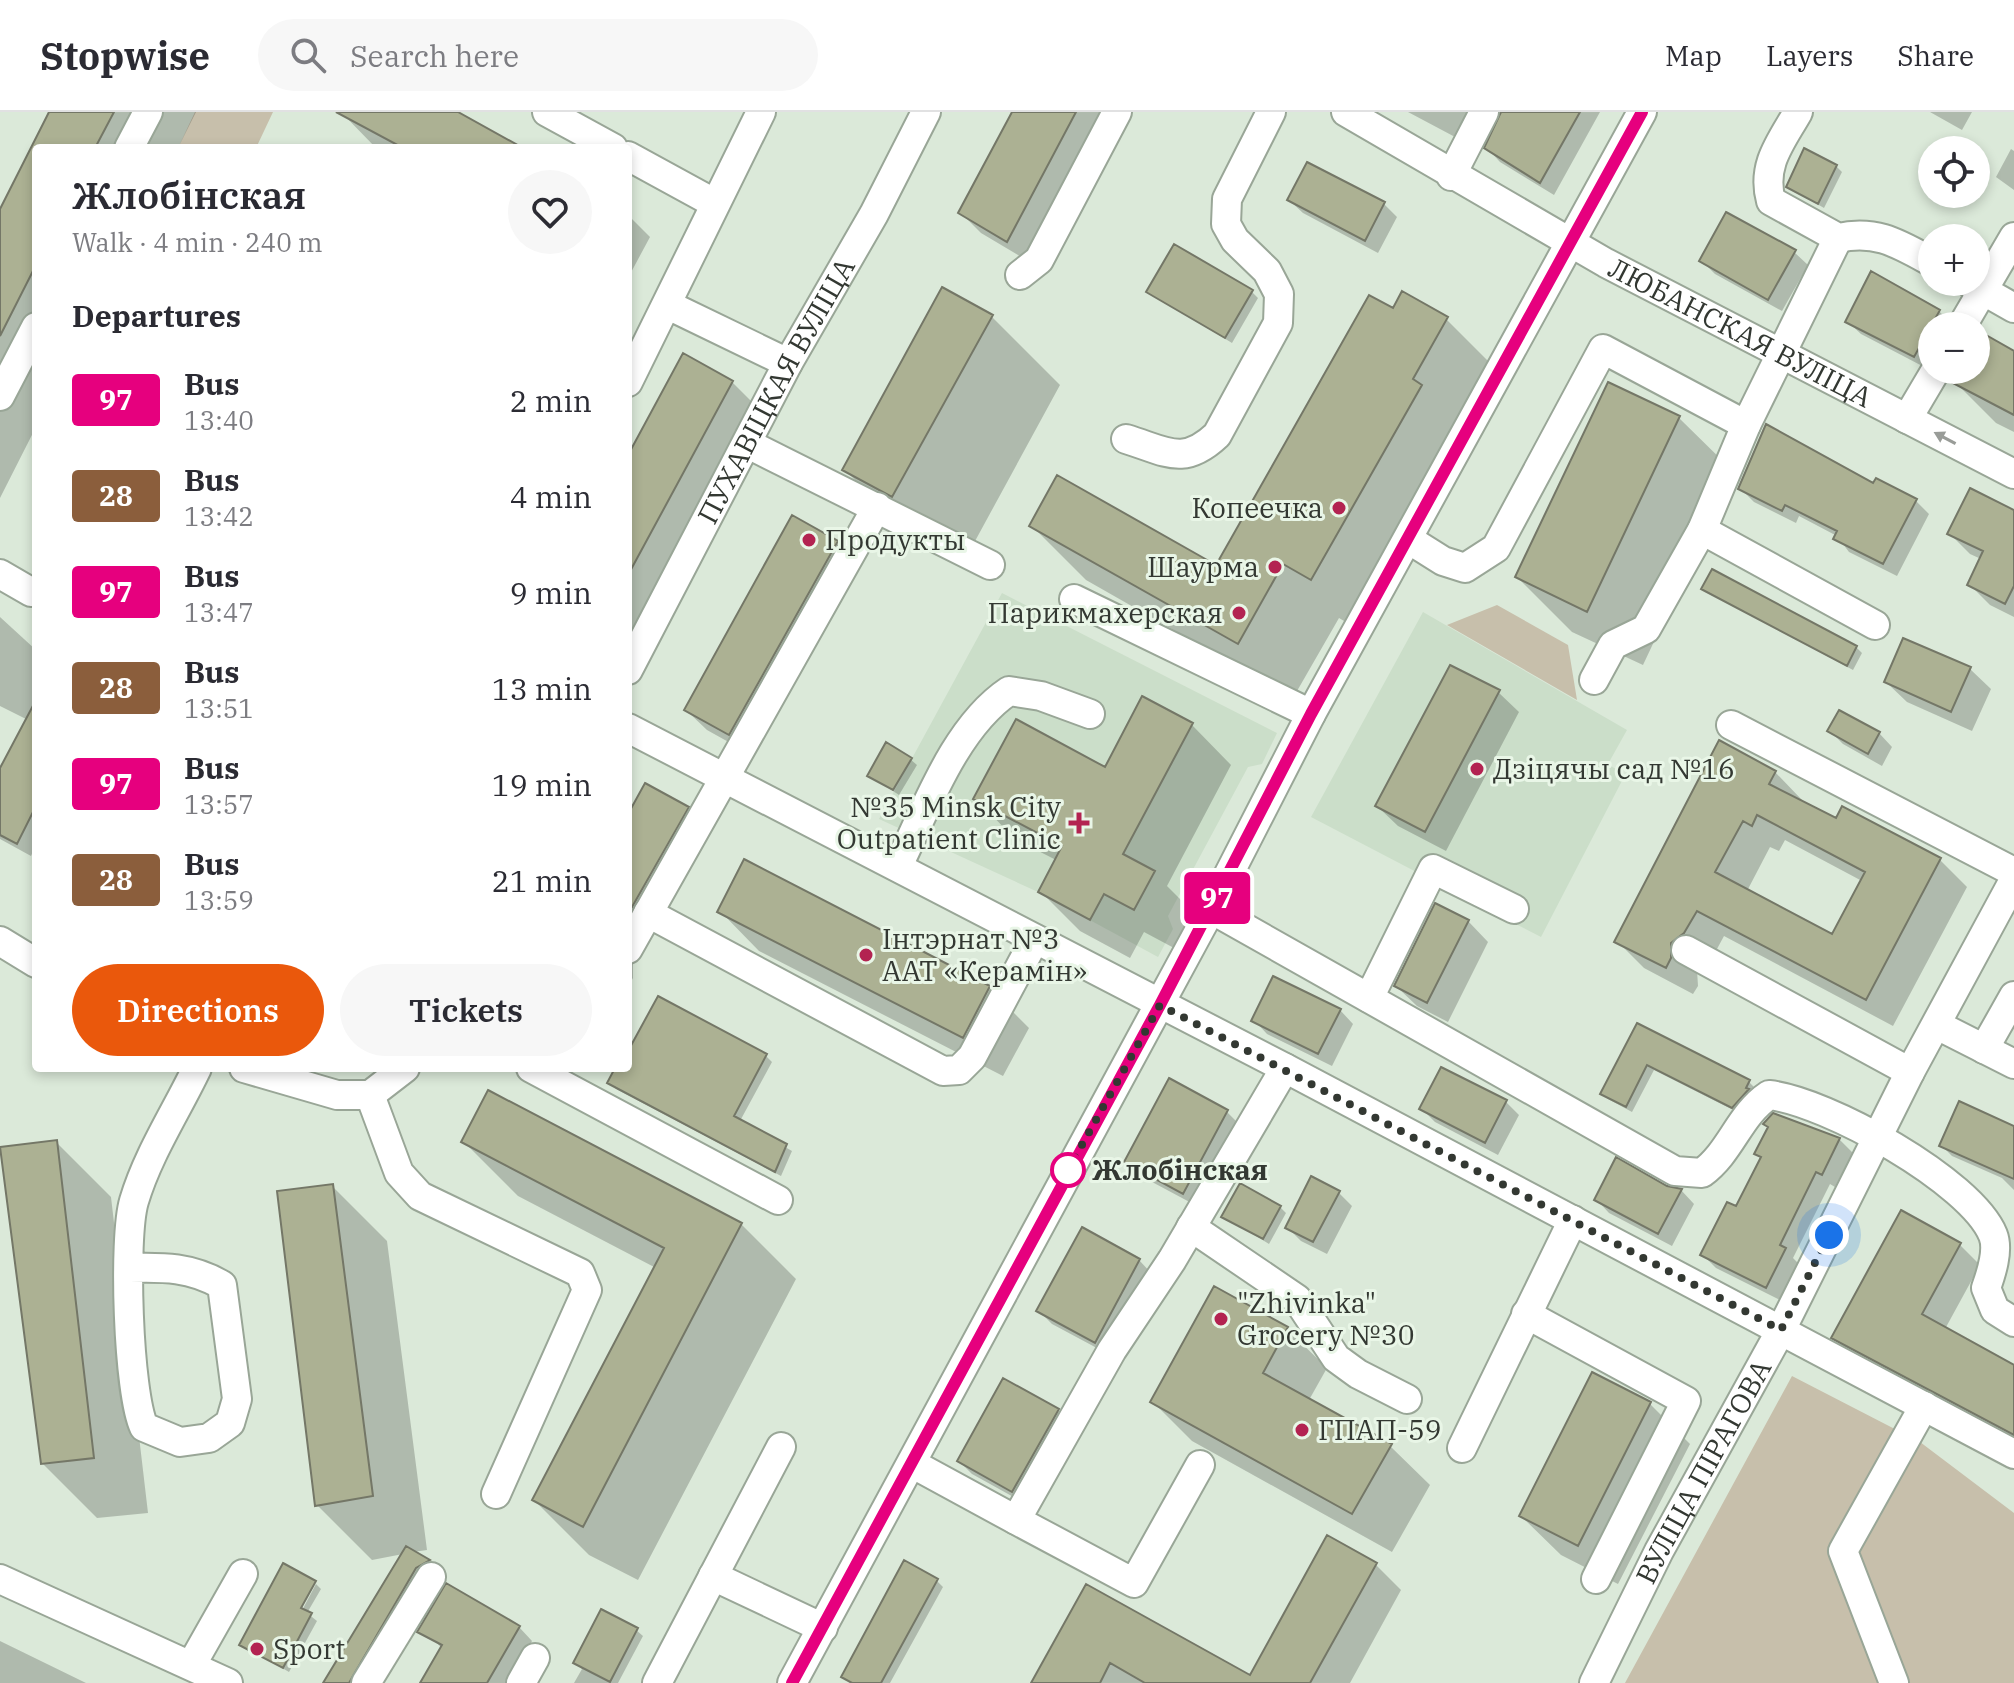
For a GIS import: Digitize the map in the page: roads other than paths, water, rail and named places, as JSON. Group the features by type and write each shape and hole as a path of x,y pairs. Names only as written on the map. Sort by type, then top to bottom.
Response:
{"street":[{"path":"131,144 148,112"},
{"path":"547,112 606,144"},
{"path":"632,374 761,112"},
{"name":"ПУХАВІЦКАЯ ВУЛІЦА","path":"632,662 788,363 874,214 926,112"},
{"path":"1020,275 1039,260 1117,112"},
{"path":"1126,439 1185,456 1203,448 1217,435 1278,323 1279,294 1267,271 1235,240 1226,224 1227,199 1271,112"},
{"name":"ЛЮБАНСКАЯ ВУЛІЦА","path":"1346,112 1572,244 2014,474"},
{"path":"1451,176 1484,112"},
{"path":"792,1683 1160,1005 1311,714 1642,112"},
{"path":"1798,112 1775,153 1765,180 1771,201 1838,238 1861,233 1887,237 1918,254"},
{"path":"632,158 714,203"},
{"path":"1990,268 2014,237"},
{"path":"1594,680 1613,645 1646,629 1702,530 1746,425 1838,238"},
{"path":"1990,294 2014,308"},
{"path":"668,305 788,363"},
{"path":"0,396 32,335"},
{"path":"1408,539 1443,561 1465,568 1496,548 1603,349 1746,425"},
{"path":"1907,419 1928,384"},
{"path":"748,444 990,565"},
{"path":"632,942 877,507"},
{"path":"1702,530 1875,625"},
{"path":"0,574 31,592"},
{"path":"1074,599 1311,714"},
{"path":"898,866 967,730 986,706 1009,691 1041,696 1090,714"},
{"path":"1731,725 2014,872"},
{"path":"632,730 725,775 1285,1068 2014,1454"},
{"path":"1369,998 1433,869 1514,909"},
{"name":"ВУЛІЦА ПІРАГОВА","path":"1594,1683 1659,1551 1781,1330 1910,1072 2014,880"},
{"path":"1211,909 1675,1171 1702,1173 1719,1161 1751,1107 1769,1095 1796,1098 1878,1137 1978,1210 1995,1238 1993,1269 1986,1288 1995,1310 2014,1322"},
{"path":"648,913 943,1071 959,1070 972,1057 1035,939"},
{"path":"0,941 32,961"},
{"path":"1686,950 1910,1072"},
{"path":"1984,1049 2014,996"},
{"path":"1937,1025 2014,1064"},
{"path":"1016,1520 1112,1350 1191,1227 1285,1068"},
{"path":"129,1268 175,1267 204,1274 222,1285 237,1399 230,1423 209,1438 180,1442 144,1427 132,1372 129,1268 133,1206 146,1166 195,1072"},
{"path":"258,1072 337,1095 370,1095 400,1072"},
{"path":"549,1072 778,1200"},
{"path":"370,1095 399,1173 420,1196 580,1273 587,1290 582,1309 496,1494"},
{"path":"1462,1448 1573,1220"},
{"path":"1191,1227 1297,1299 1336,1358 1358,1374 1407,1399"},
{"path":"1526,1314 1686,1401 1596,1579"},
{"path":"1894,1683 1843,1551 1924,1406"},
{"path":"657,1683 781,1447"},
{"path":"913,1464 1134,1583 1200,1465"},
{"path":"192,1664 243,1574"},
{"path":"713,1576 823,1628"},
{"path":"366,1683 431,1577"},
{"path":"0,1579 228,1683"},
{"path":"521,1683 535,1658"}],"place":[{"name":"Копеечка","path":"1339,508"},
{"name":"Продукты","path":"809,540"},
{"name":"Шаурма","path":"1275,567"},
{"name":"Парикмахерская","path":"1239,613"},
{"name":"Дзіцячы сад №16","path":"1477,769"},
{"name":"№35 Minsk City Outpatient Clinic","path":"1079,823"},
{"name":"Інтэрнат №3 ААТ «Керамін»","path":"866,955"},
{"name":"Жлобінская","path":"1068,1170"},
{"name":"\"Zhivinka\" Grocery №30","path":"1221,1319"},
{"name":"ГПАП-59","path":"1302,1430"},
{"name":"Sport","path":"257,1649"}]}
